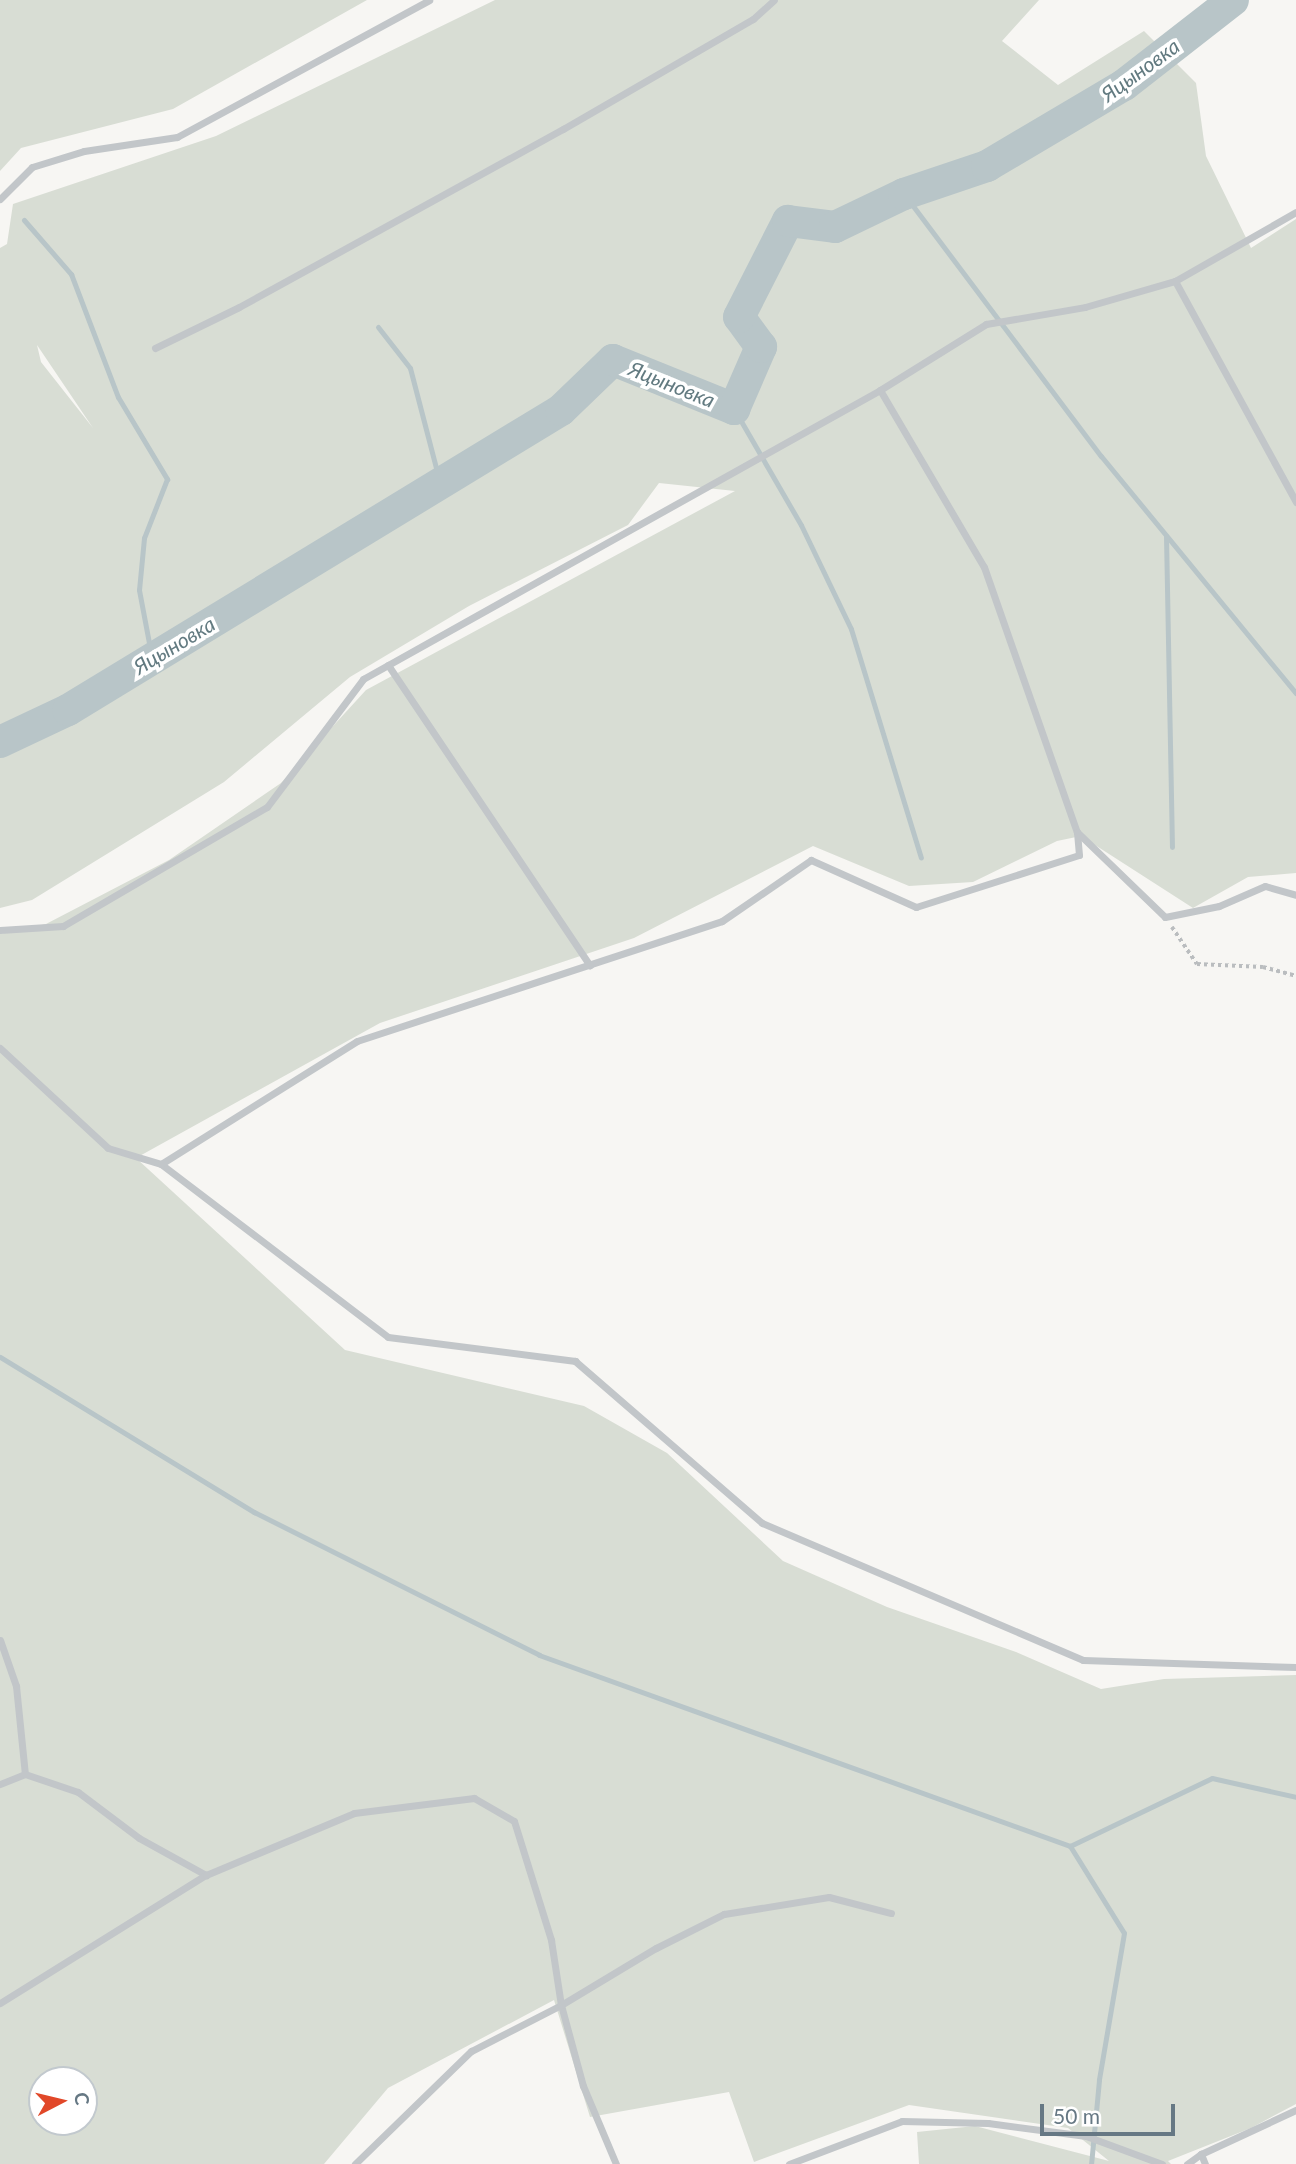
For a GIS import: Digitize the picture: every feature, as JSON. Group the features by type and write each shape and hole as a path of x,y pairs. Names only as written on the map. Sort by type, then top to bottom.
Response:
{"lane":[{"path":"0,199 32,167 84,151 177,137 429,0"},
{"path":"155,348 239,307 563,129 752,19 774,0"},
{"path":"0,930 63,926 267,807 363,679 880,390 988,324 1085,307 1175,281 1296,212"},
{"path":"1175,281 1296,502"},
{"path":"161,1164 357,1041 722,921 811,860 916,907 1079,855 1077,832 984,567 880,390"},
{"path":"388,665 590,966"},
{"path":"1077,832 1165,916 1219,906 1265,886 1296,895"},
{"path":"0,1048 108,1147 161,1164 388,1337 575,1360 762,1523 1083,1660 1296,1667"},
{"path":"0,1640 16,1686 25,1774"},
{"path":"0,1784 25,1774 78,1792 139,1838 206,1875"},
{"path":"0,2003 206,1875 354,1812 474,1798 514,1821 551,1940 561,2005 583,2086 616,2164"},
{"path":"355,2164 471,2051 561,2005 656,1948 724,1914 829,1897 891,1913"},
{"path":"1186,2164 1201,2154 1296,2110"},
{"path":"789,2164 901,2121 988,2123 1086,2136 1162,2164"},
{"path":"1201,2154 1205,2164"}],"path":[{"path":"1165,916 1197,964 1263,967 1296,976"}],"shaded area":[{"path":"0,0 367,0 173,109 21,148 0,171"},
{"path":"495,0 1039,0 1002,41 1058,85 1144,31 1196,83 1206,156 1251,248 1296,219 1296,873 1248,877 1193,908 1081,836 1057,841 973,882 909,886 813,846 634,938 380,1023 136,1158 345,1350 584,1406 667,1453 783,1561 887,1607 1016,1652 1101,1689 1164,1679 1296,1675 1296,2104 1251,2128 1168,2161 1171,2164 919,2164 917,2132 975,2126 1109,2161 1068,2128 909,2105 754,2162 729,2092 590,2117 554,2000 388,2088 324,2164 0,2164 0,934 46,924 169,860 281,783 366,690 735,491 659,483 628,525 469,606 350,677 224,782 32,900 0,908 0,248 7,244 13,204 216,136","holes":["37,345 93,428 41,362"]}],"waterway":[{"name":"Яцыновка","path":"0,742 68,710 561,410 613,360 734,409 761,347 739,317 788,221 835,227 904,194 987,166 1124,85 1233,0"},
{"path":"904,194 1101,456 1296,693"},
{"path":"24,220 71,274 118,397 167,479 144,538 139,590 152,659"},
{"path":"378,327 410,368 440,483"},
{"path":"734,409 801,525 851,629 921,858"},
{"path":"1166,536 1172,847"},
{"path":"0,1357 254,1512 539,1655 1070,1846 1124,1933 1099,2080 1091,2164"},
{"path":"1070,1846 1212,1778 1296,1797"}]}
